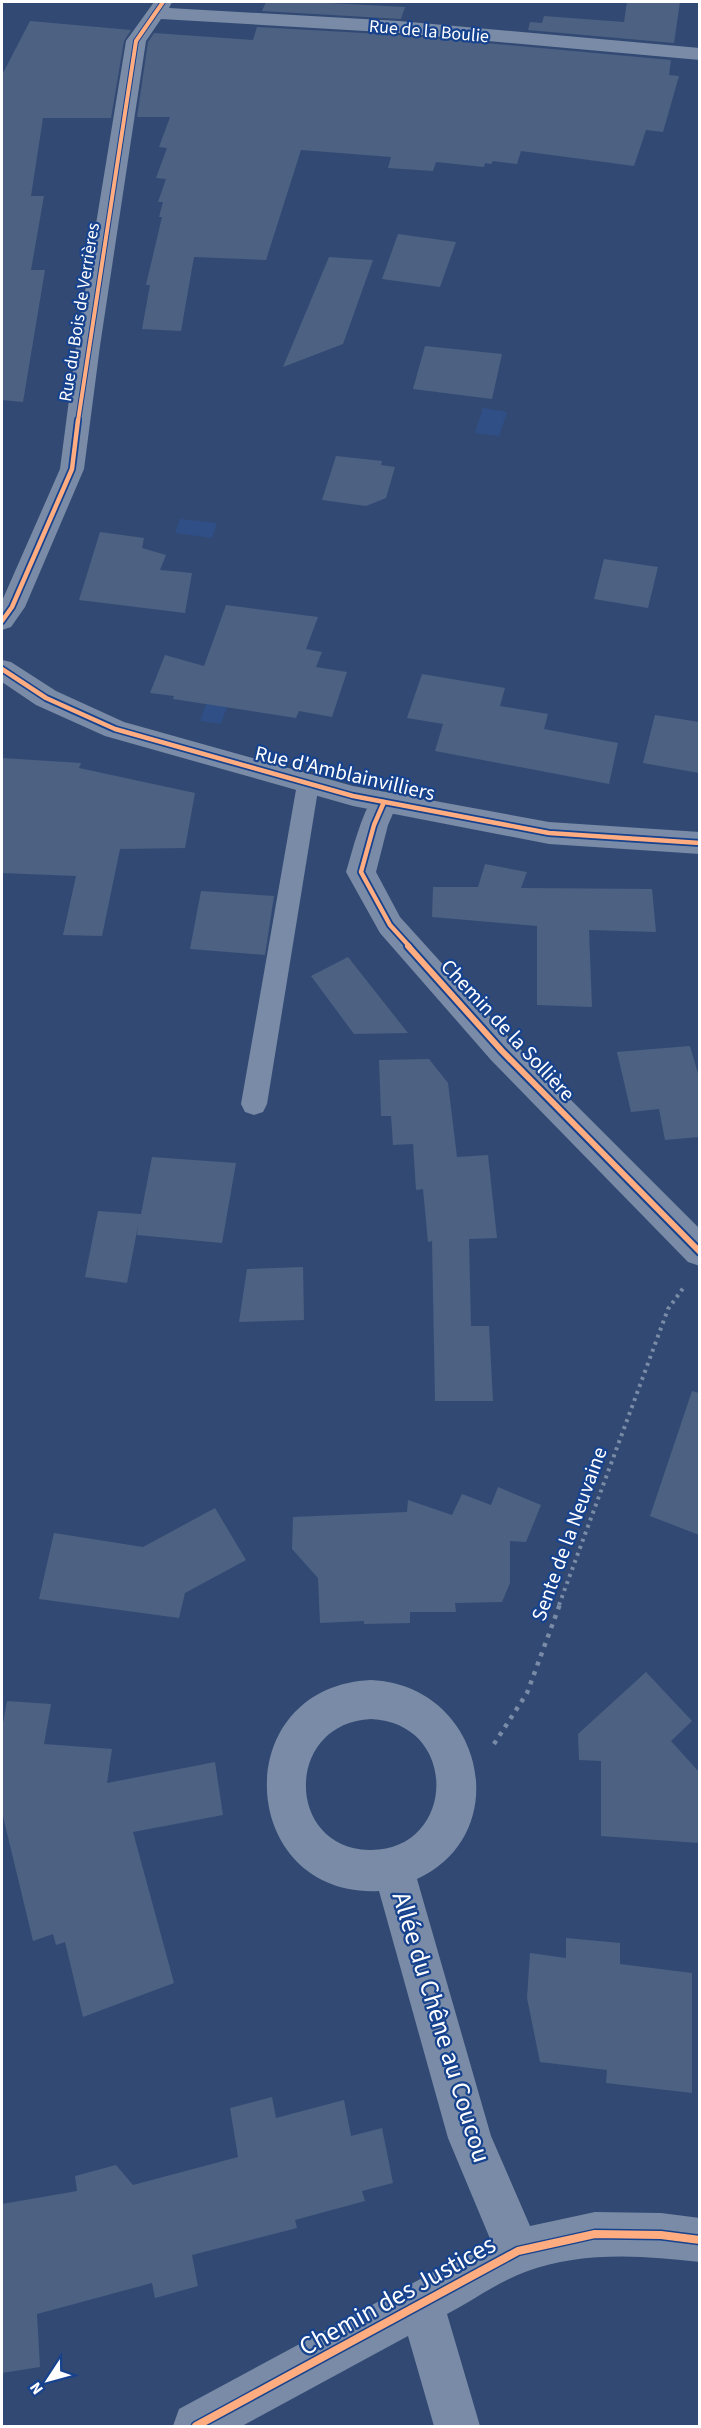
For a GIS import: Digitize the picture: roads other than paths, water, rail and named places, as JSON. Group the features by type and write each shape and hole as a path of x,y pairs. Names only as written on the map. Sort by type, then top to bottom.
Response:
{"street":[{"name":"Rue de la Boulie","path":"160,7 699,54"},
{"name":"Rue du Bois de Verrières","path":"2,621 12,607 72,469 88,346 136,41 160,7"},
{"name":"Rue d'Amblainvilliers","path":"2,669 46,698 115,729 384,802 549,833 699,843"},
{"name":"Chemin de la Sollière","path":"384,802 374,825 361,872 390,925 502,1051 699,1251"},
{"name":"Allée du Chêne au Coucou","path":"355,1699 403,1704 424,1717 441,1735 452,1758 457,1782 454,1808 441,1835 421,1857 394,1870 369,1873 343,1868 321,1856 304,1837 291,1815 286,1790 289,1764 298,1741 313,1722 332,1707 355,1699"},
{"name":"Allée du Chêne au Coucou","path":"394,1870 470,2138 518,2251"},
{"name":"Chemin des Justices","path":"196,2427 518,2251 595,2234 661,2235 699,2240"},
{"path":"421,2303 457,2427"}],"lane":[{"path":"254,1104 308,783"}],"water":[{"path":"483,408 507,412 499,436 475,433"},
{"path":"180,519 217,523 212,538 175,533"},
{"path":"213,684 234,687 221,724 200,721"}]}
